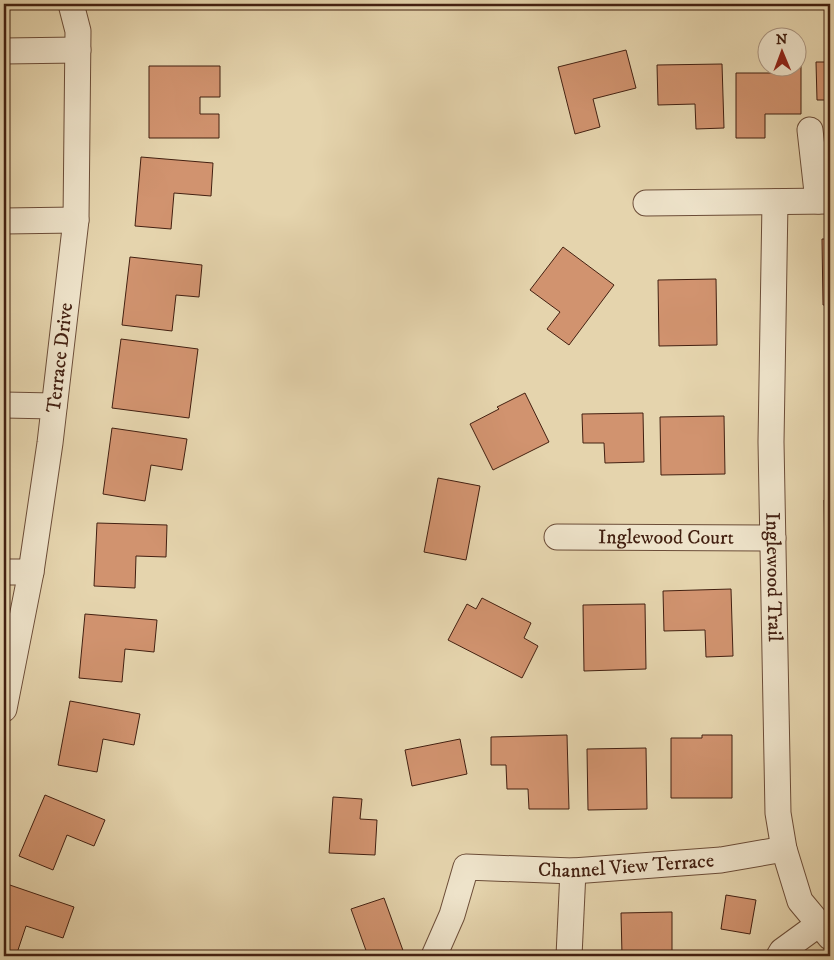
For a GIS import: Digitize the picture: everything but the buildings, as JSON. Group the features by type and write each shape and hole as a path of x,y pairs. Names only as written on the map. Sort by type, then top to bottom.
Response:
{"street":[{"name":"Terrace Drive","path":"4,709 31,572 50,444 76,220 78,31 71,4"},
{"path":"4,51 78,50"},
{"path":"646,203 824,201 810,130"},
{"name":"Inglewood Trail","path":"775,202 771,442 778,813 784,849 800,901 825,930"},
{"path":"4,222 76,220"},
{"path":"4,405 54,406"},
{"name":"Inglewood Court","path":"557,537 773,538"},
{"path":"4,572 31,572"},
{"name":"Channel View Terrace","path":"434,956 452,915 466,867 573,871 721,860 784,849"},
{"path":"569,956 573,871"},
{"path":"779,956 782,952 825,930"}]}
